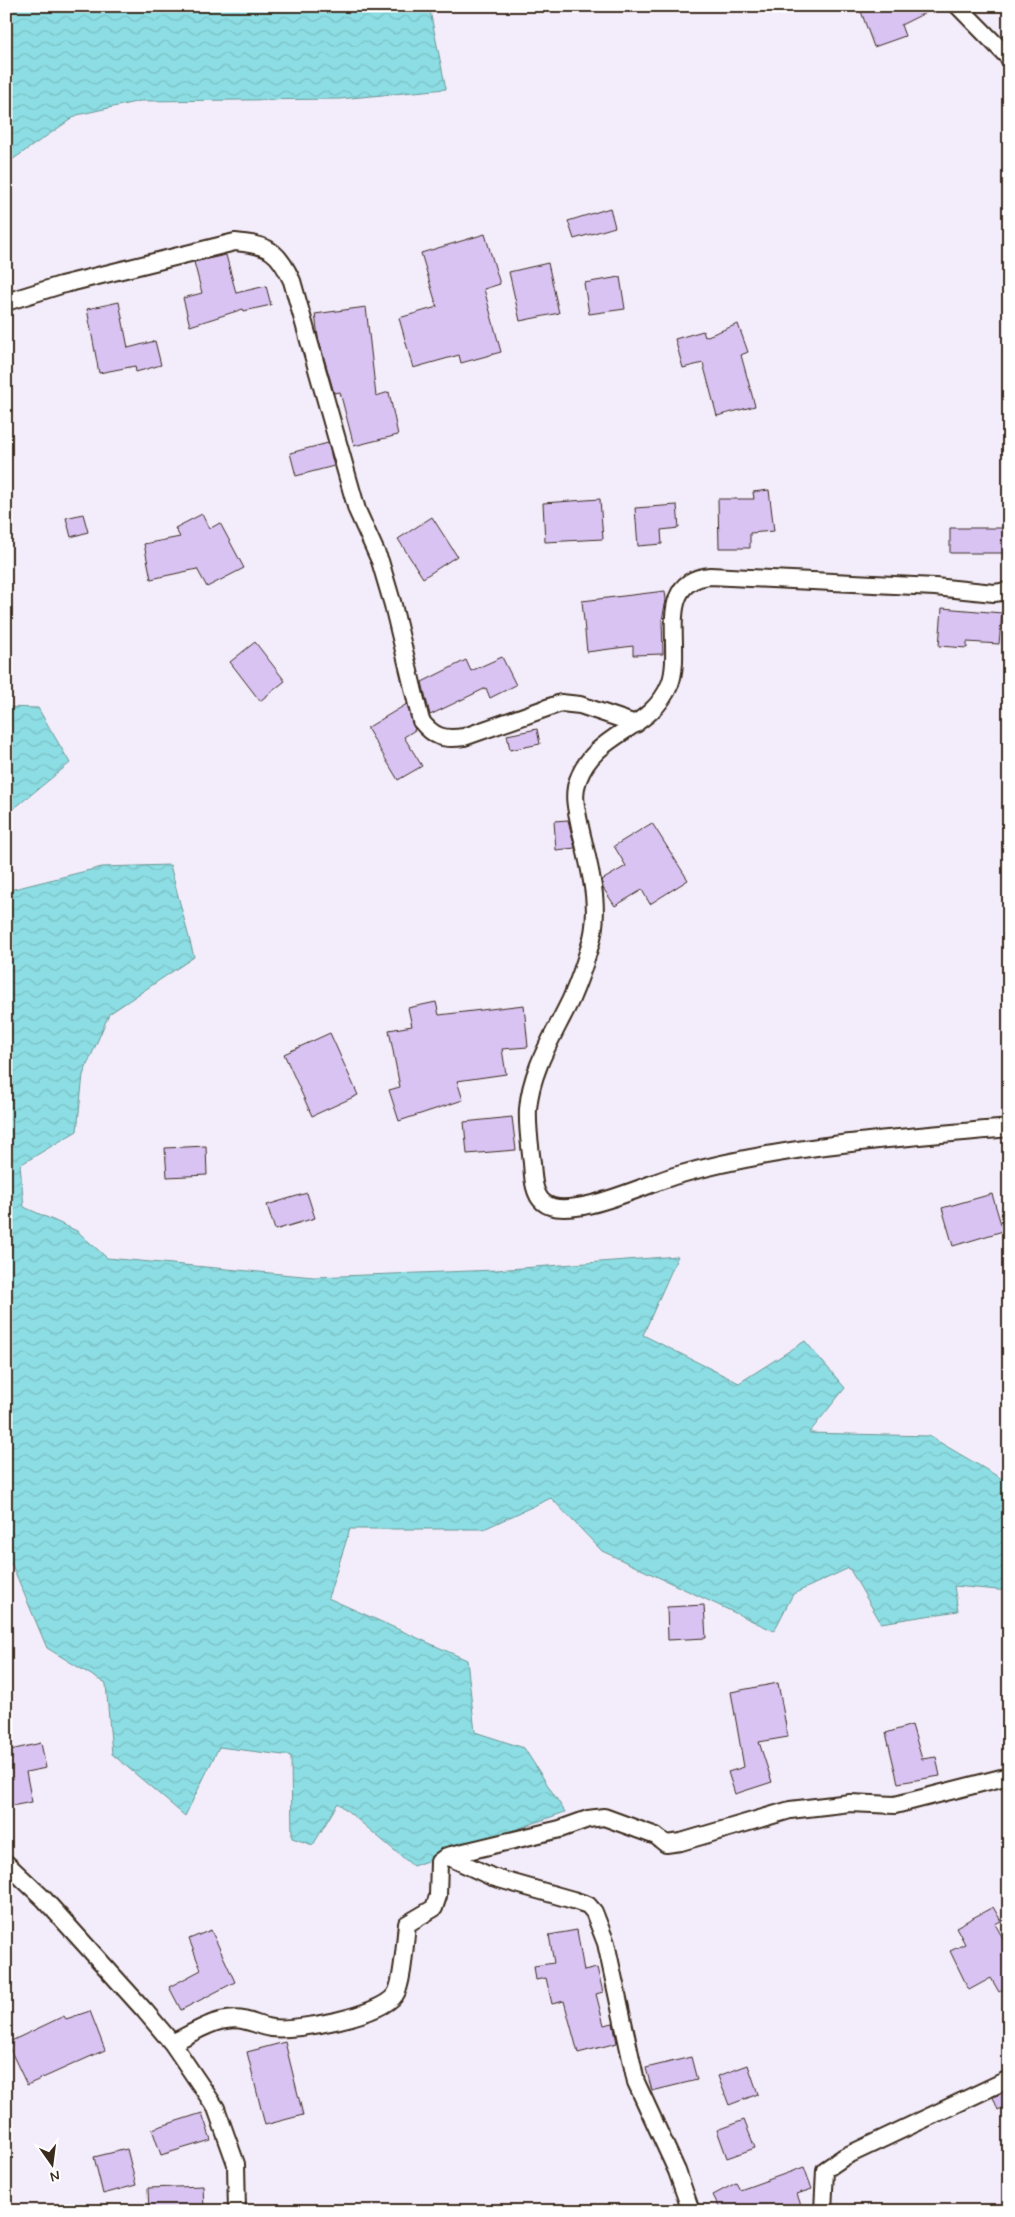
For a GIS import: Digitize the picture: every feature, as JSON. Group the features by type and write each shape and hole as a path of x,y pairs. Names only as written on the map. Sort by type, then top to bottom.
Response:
{"street":[{"path":"958,6 1009,58"},
{"path":"6,302 61,285 234,242 256,244 272,252 283,261 292,282 357,510 380,561 393,605 421,721 431,734 450,739 457,738 561,703 580,705 636,724"},
{"path":"1009,591 994,593 935,587 695,577 682,588 674,603 675,669 662,702 636,724 606,742 593,754 577,782 574,802 596,896 596,918 592,941 585,963 572,996 542,1057 528,1108 533,1176 537,1194 545,1203 556,1208 588,1205 674,1176 750,1158 826,1146 1009,1128"},
{"path":"172,2043 220,2021 241,2019 271,2028 300,2028 375,2011 389,2002 397,1994 400,1982 407,1924 434,1908 438,1896 439,1862 447,1856 560,1829 588,1819 604,1817 656,1836 666,1844 681,1842 790,1810 850,1803 895,1805 1009,1776"},
{"path":"447,1856 492,1877 581,1902 588,1905 594,1912 606,1942 636,2082 677,2171 691,2211"},
{"path":"6,1863 44,1899 172,2043 216,2108 229,2139 236,2164 237,2211"},
{"path":"823,2211 825,2170 844,2157 1009,2079"}],"water":[{"path":"6,6 429,6 446,89 340,99 140,101 77,115 6,164"},
{"path":"6,707 38,708 70,763 6,815"},
{"path":"170,865 194,957 109,1014 83,1075 77,1131 20,1165 24,1207 77,1231 107,1258 314,1277 496,1270 678,1256 643,1335 739,1383 805,1341 845,1388 809,1433 929,1436 1009,1483 1009,1591 954,1586 958,1611 881,1623 849,1568 793,1594 774,1631 602,1551 551,1498 484,1529 350,1529 328,1598 467,1660 475,1732 524,1748 565,1812 413,1866 338,1803 313,1845 292,1838 291,1756 219,1747 185,1816 112,1754 106,1684 47,1648 12,1565 6,1563 6,891 102,867"}],"building":[{"path":"859,6 939,6 901,25 905,36 874,47"},
{"path":"610,208 615,227 574,239 568,221"},
{"path":"485,234 500,284 484,289 501,352 461,363 459,355 413,368 399,318 437,307 421,253"},
{"path":"226,255 236,293 266,286 271,305 244,311 243,309 190,326 183,298 202,293 194,262"},
{"path":"548,263 559,313 520,321 509,272"},
{"path":"620,277 625,309 589,314 584,283"},
{"path":"119,302 128,348 155,341 161,365 136,372 135,366 99,373 87,309"},
{"path":"366,307 376,396 389,392 398,435 354,446 340,392 334,393 318,337 315,314"},
{"path":"738,324 748,352 741,355 755,406 717,416 703,363 683,368 675,339 703,331 705,337"},
{"path":"328,443 334,466 296,476 290,453"},
{"path":"769,490 774,531 750,533 750,548 719,548 718,499 754,499 753,492"},
{"path":"600,499 603,539 545,542 543,503"},
{"path":"677,505 679,528 661,530 662,544 638,546 635,508"},
{"path":"83,514 88,532 71,537 66,518"},
{"path":"202,514 209,529 220,523 244,568 207,587 197,569 151,579 144,544 180,537 175,528"},
{"path":"432,517 457,556 423,578 398,539"},
{"path":"950,528 1009,528 1009,553 950,553"},
{"path":"665,591 666,600 662,620 663,654 633,655 633,646 587,652 582,601"},
{"path":"942,608 1002,613 999,644 967,642 967,648 939,646"},
{"path":"255,642 285,681 260,701 230,662"},
{"path":"502,657 516,685 490,698 486,688 430,715 422,682 466,660 471,671"},
{"path":"407,704 415,730 404,737 422,766 398,780 367,728"},
{"path":"537,729 540,744 510,750 507,735"},
{"path":"568,820 575,848 556,850 554,821"},
{"path":"652,823 688,880 650,904 642,890 615,906 603,888 602,880 626,866 614,846"},
{"path":"436,1002 439,1015 524,1005 528,1047 502,1049 506,1074 457,1081 463,1100 399,1121 389,1090 400,1087 389,1030 412,1026 408,1008"},
{"path":"330,1033 358,1095 312,1116 284,1054"},
{"path":"512,1117 516,1150 467,1154 464,1122"},
{"path":"206,1146 207,1175 167,1177 165,1148"},
{"path":"307,1193 315,1218 275,1230 267,1205"},
{"path":"992,1194 1003,1231 953,1246 942,1208"},
{"path":"704,1605 706,1638 668,1640 667,1607"},
{"path":"778,1683 788,1737 759,1742 772,1782 735,1794 728,1772 744,1767 731,1692"},
{"path":"912,1725 922,1759 936,1757 940,1776 898,1783 886,1733"},
{"path":"41,1743 46,1768 26,1772 32,1802 6,1807 6,1751"},
{"path":"993,1907 1001,1921 995,1924 1009,1949 1009,1987 999,1992 991,1978 969,1990 950,1951 965,1944 956,1927"},
{"path":"211,1930 235,1982 181,2010 169,1987 201,1970 189,1939"},
{"path":"577,1930 584,1971 597,1968 603,1992 596,1994 604,2025 613,2023 617,2043 578,2053 564,2001 552,2004 546,1978 536,1980 534,1966 554,1963 549,1935"},
{"path":"90,2011 105,2050 27,2085 7,2043 64,2016 66,2019"},
{"path":"285,2042 303,2115 265,2125 247,2052"},
{"path":"691,2057 697,2080 652,2091 646,2068"},
{"path":"748,2065 758,2094 729,2105 718,2076"},
{"path":"1009,2090 1009,2105 998,2110 993,2097"},
{"path":"202,2113 211,2140 161,2155 152,2129"},
{"path":"744,2120 755,2148 727,2158 717,2130"},
{"path":"127,2149 136,2185 103,2194 94,2157"},
{"path":"804,2167 812,2189 797,2194 803,2211 721,2211 713,2195 736,2183 740,2190"},
{"path":"203,2186 204,2209 149,2211 148,2188"}]}
